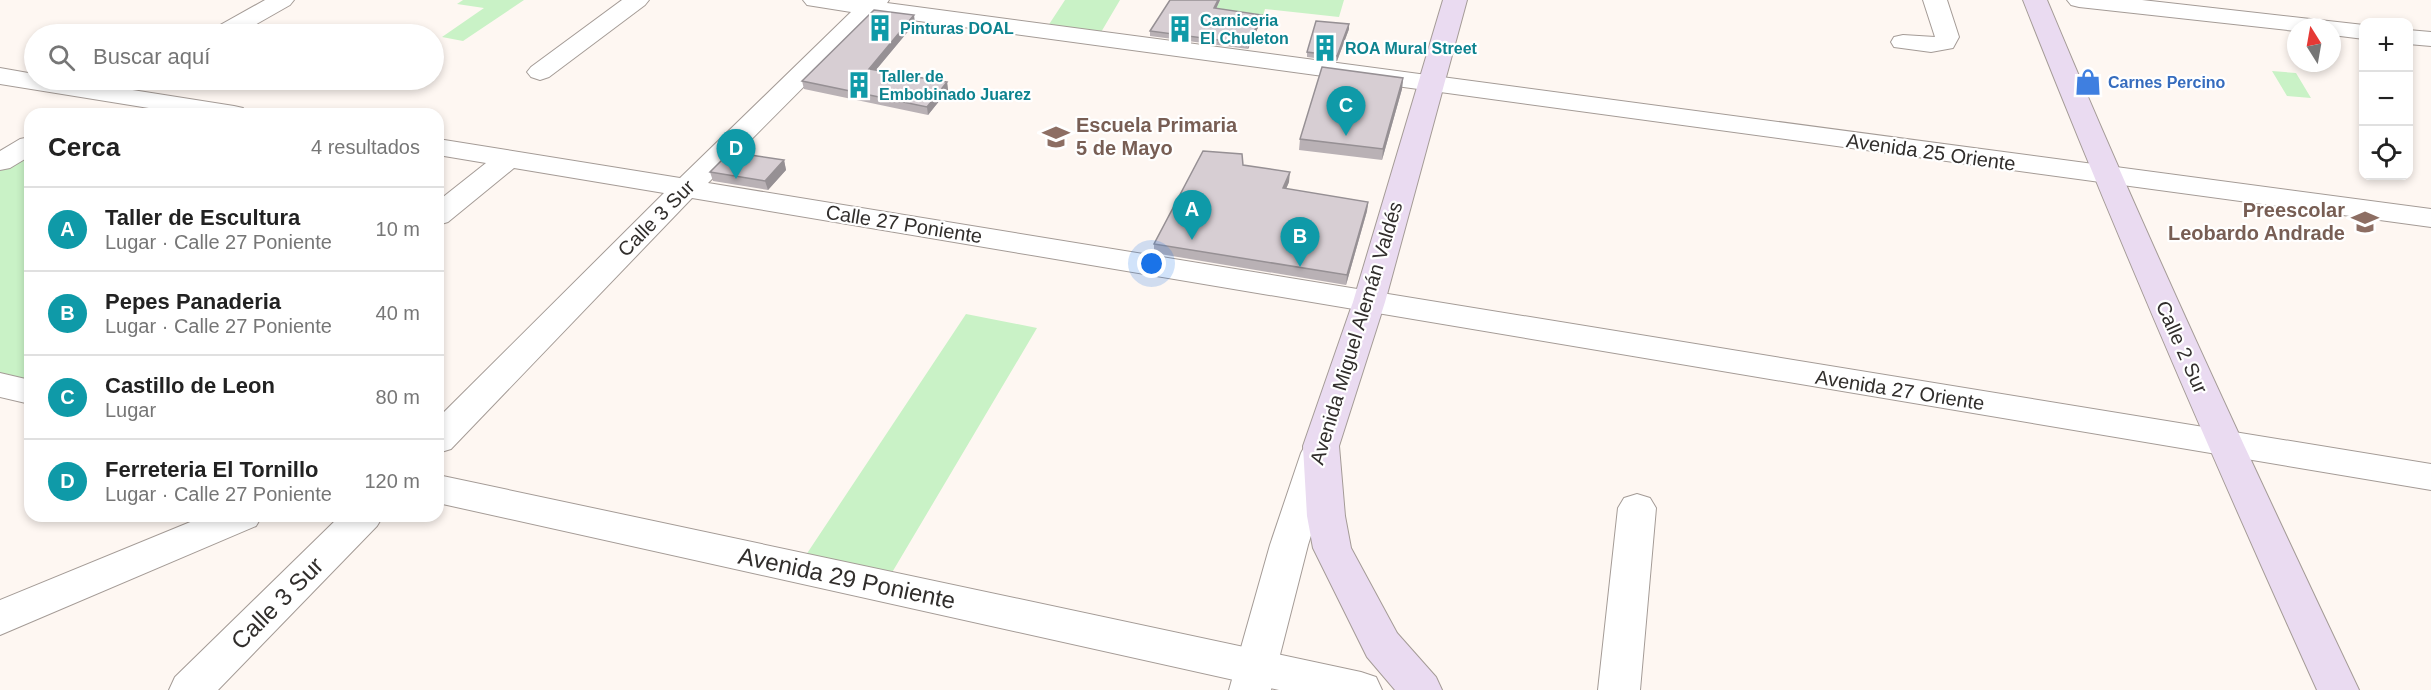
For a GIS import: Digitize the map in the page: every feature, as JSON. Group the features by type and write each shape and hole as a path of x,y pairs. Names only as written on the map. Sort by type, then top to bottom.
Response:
{"main road":[{"name":"Avenida Miguel Alemán Valdés","path":"1321,446 1369,302 1455,0"},
{"name":"Calle 2 Sur","path":"2035,0 2106,176 2224,443 2338,690"},
{"path":"1321,446 1326,516 1332,548 1382,645 1421,690"}],"street":[{"path":"240,24 282,0"},
{"path":"540,72 637,0"},
{"name":"Avenida 25 Oriente","path":"815,0 873,4 1432,84 2431,218"},
{"path":"1903,42 1931,45 1944,43 1947,37 1935,0"},
{"path":"2079,0 2149,4 2287,22"},
{"name":"Calle 3 Sur","path":"444,434 685,188 873,4"},
{"path":"2341,29 2359,31"},
{"path":"2413,37 2431,39"},
{"path":"0,76 24,80"},
{"path":"85,90 197,108"},
{"path":"94,108 125,90"},
{"path":"0,162 24,148"},
{"name":"Calle 27 Poniente","path":"444,148 1369,302"},
{"path":"444,211 508,159"},
{"name":"Avenida 27 Oriente","path":"1369,302 2431,477"},
{"path":"0,385 24,391"},
{"name":"Avenida Miguel Alemán Valdés","path":"1254,678 1289,545 1321,446"},
{"name":"Avenida 29 Poniente","path":"444,490 1254,678 1360,690"},
{"path":"1619,690 1636,508"},
{"path":"0,618 229,522"},
{"name":"Calle 3 Sur","path":"190,690 358,522"}],"green space":[{"path":"463,0 524,0 463,41 444,36 484,8 457,4"},
{"path":"1065,0 1120,0 1097,39 1044,32"},
{"path":"1220,0 1344,0 1339,17 1265,9 1262,19 1214,13"},
{"path":"2272,71 2296,73 2311,98 2287,96"},
{"path":"24,157 24,388 0,385 0,171"},
{"path":"966,314 1037,328 884,586 798,567"}],"building":[{"path":"1170,0 1218,0 1214,8 1262,15 1248,44 1150,31"},
{"path":"874,10 914,15 869,69 947,82 927,107 802,81"},
{"path":"1316,21 1349,24 1337,56 1307,52"},
{"path":"1322,67 1403,78 1383,149 1300,139"},
{"path":"1203,151 1242,154 1243,165 1290,172 1283,188 1368,202 1347,275 1154,244"},
{"path":"730,152 784,160 765,181 710,172"}],"place":[{"name":"Pinturas DOAL","path":"880,28"},
{"name":"Carniceria El Chuleton","path":"1180,29"},
{"name":"ROA Mural Street","path":"1325,48"},
{"name":"Carnes Percino","path":"2088,82"},
{"name":"Taller de Embobinado Juarez","path":"859,85"},
{"name":"Castillo de Leon","path":"1346,136"},
{"name":"Escuela Primaria 5 de Mayo","path":"1056,137"},
{"name":"Ferreteria El Tornillo","path":"736,179"},
{"name":"Preescolar Leobardo Andrade","path":"2365,222"},
{"name":"Taller de Escultura","path":"1192,240"},
{"name":"Pepes Panaderia","path":"1300,267"}]}
